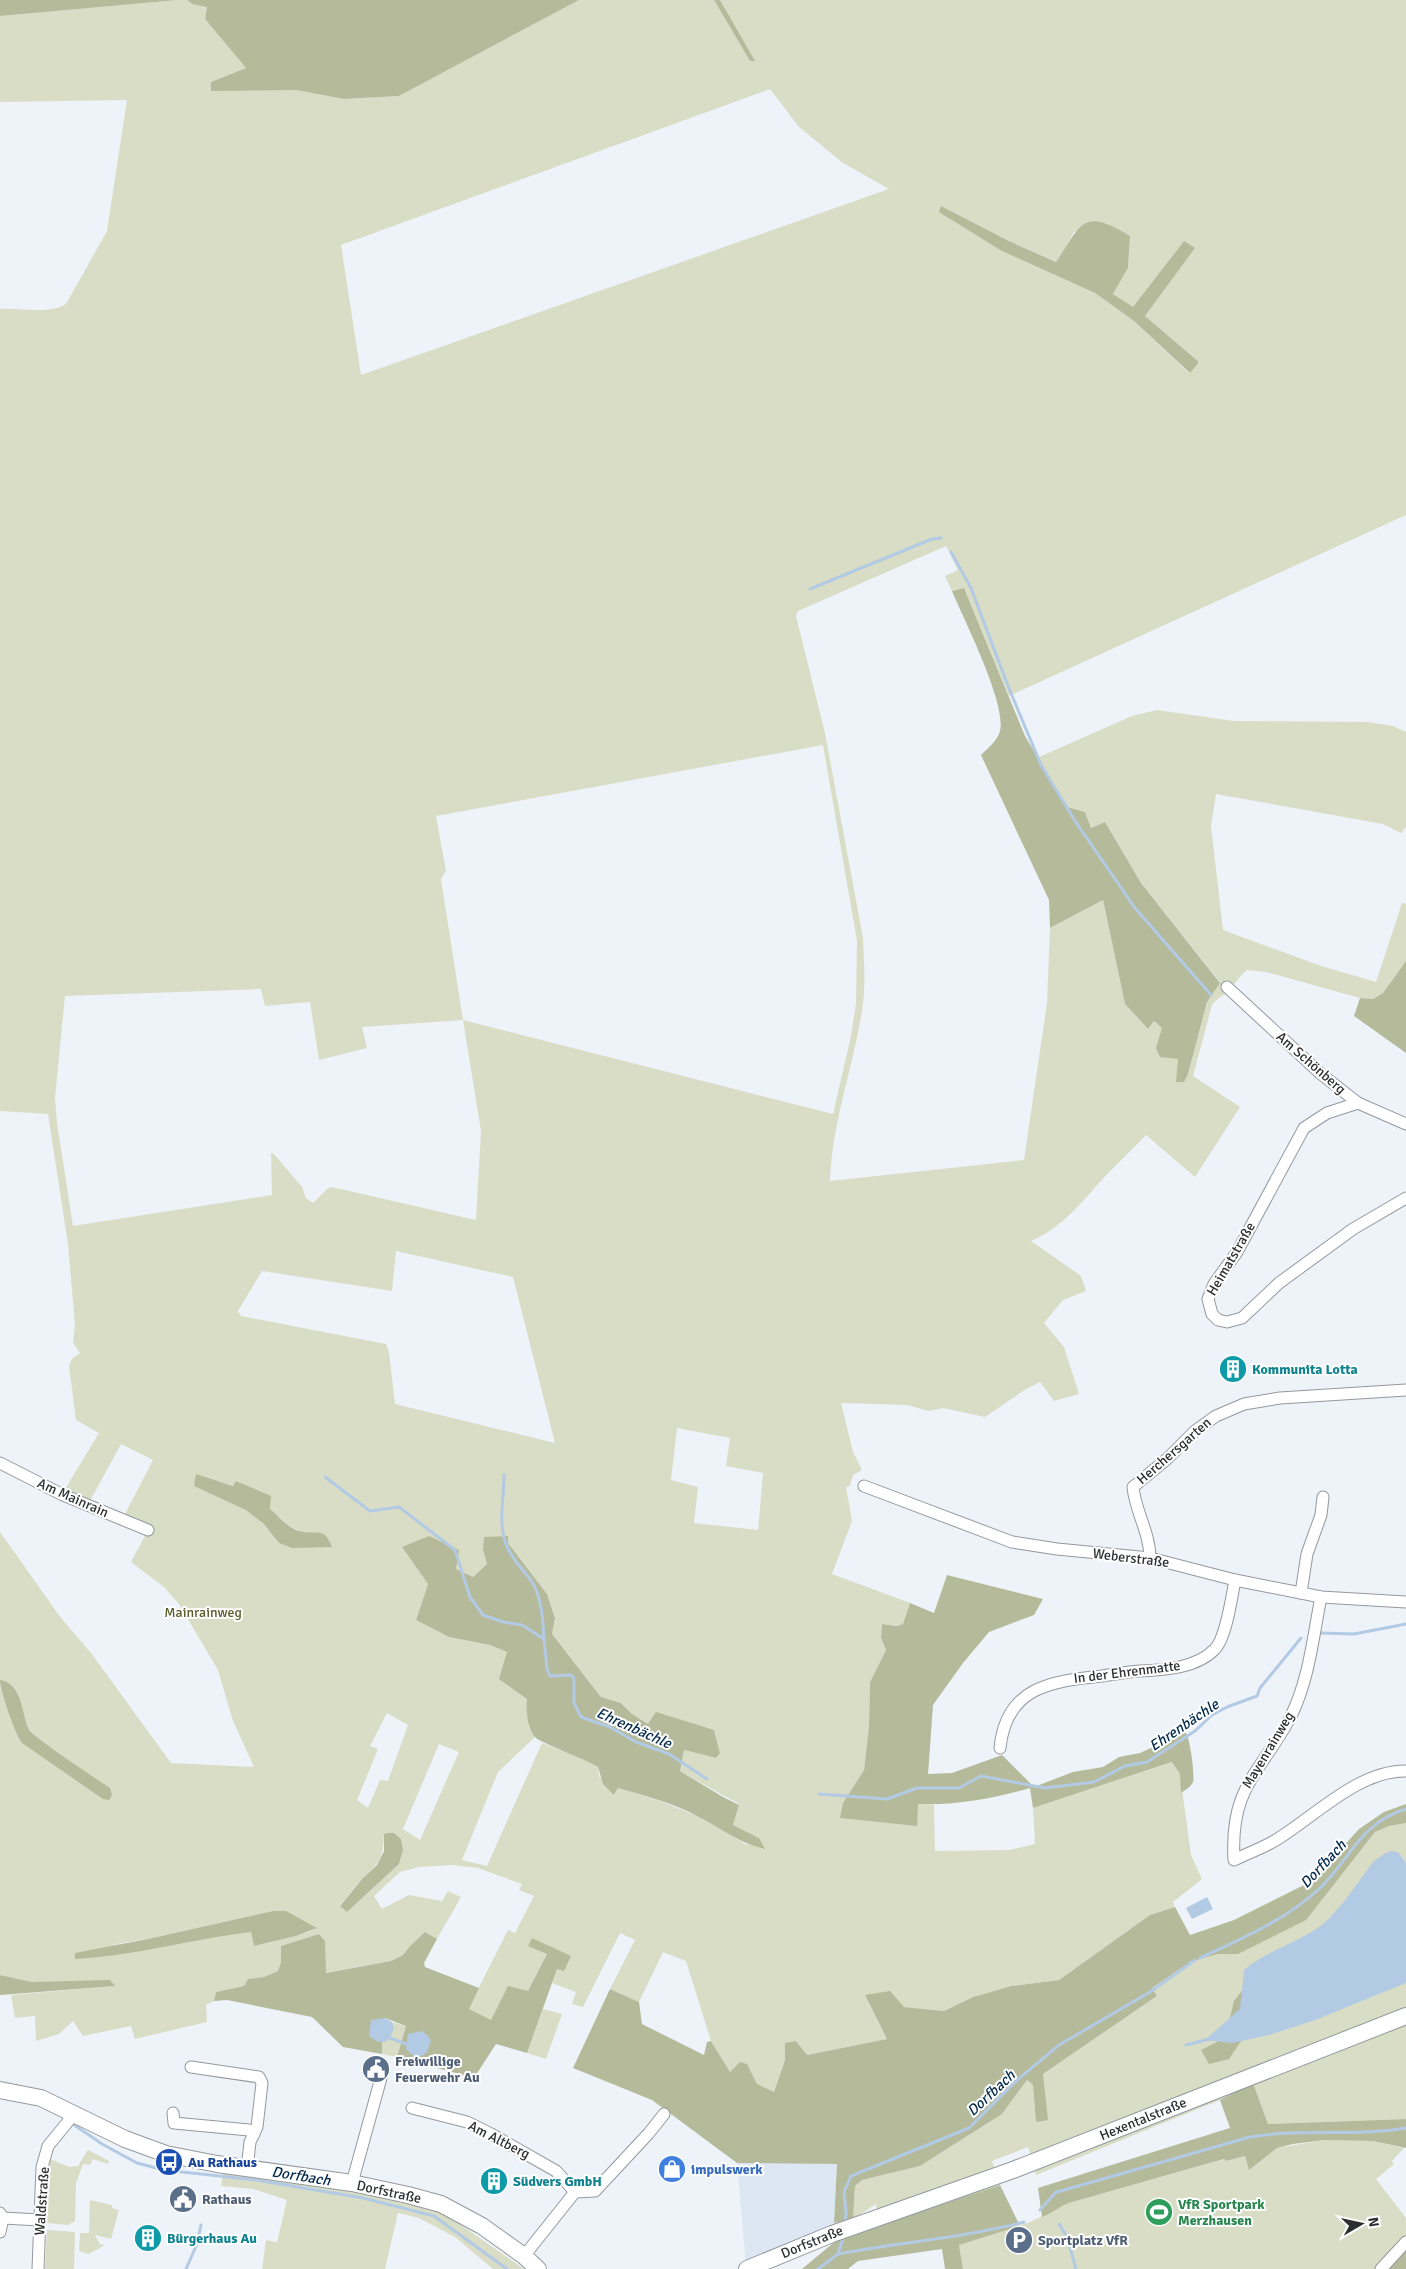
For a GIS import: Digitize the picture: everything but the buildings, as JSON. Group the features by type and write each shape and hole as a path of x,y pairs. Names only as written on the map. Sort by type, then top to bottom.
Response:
{"main road":[{"name":"Hexentalstraße","path":"878,2217 1013,2170 1406,2016"},
{"name":"Dorfstraße","path":"0,2090 41,2098 70,2118 150,2150 247,2169 352,2183 441,2204 472,2220 536,2265"},
{"name":"Dorfstraße","path":"747,2269 838,2231 878,2217"}],"street":[{"name":"Am Schönberg","path":"1227,987 1321,1074 1358,1103 1406,1124"},
{"name":"Heimatstraße","path":"1358,1103 1327,1113 1304,1128 1237,1252 1214,1284 1208,1299 1212,1314 1218,1320 1227,1322 1242,1318 1279,1283 1353,1229 1406,1198"},
{"name":"Herchersgarten","path":"1150,1558 1150,1544 1134,1497 1133,1487 1167,1459 1195,1431 1216,1416 1244,1404 1280,1398 1406,1390"},
{"name":"Am Mainrain","path":"0,1463 63,1495 148,1530"},
{"name":"Weberstraße","path":"864,1486 1012,1542 1057,1549 1150,1558 1235,1580 1320,1596 1406,1602"},
{"path":"1301,1593 1307,1554 1321,1515 1323,1497"},
{"name":"In der Ehrenmatte","path":"1000,1748 1002,1730 1012,1710 1040,1686 1079,1678 1185,1666 1203,1659 1216,1648 1227,1620 1235,1580"},
{"name":"Mayenrainweg","path":"1320,1596 1305,1680 1290,1718 1251,1776 1241,1796 1233,1839 1234,1860 1275,1841 1334,1799 1368,1780 1406,1771"},
{"path":"191,2067 259,2077 262,2083 257,2127 250,2142 247,2169"},
{"path":"352,2183 381,2078"},
{"name":"Am Altberg","path":"412,2108 467,2122 491,2134 556,2171 575,2192"},
{"path":"173,2113 174,2123 249,2130 254,2134"},
{"path":"536,2265 575,2192 595,2191 649,2133 664,2114"},
{"name":"Waldstraße","path":"38,2269 42,2168 48,2146 70,2118"},
{"path":"0,2232 1,2216 40,2220"},
{"path":"1381,2269 1406,2242"}],"shaded area":[{"path":"737,2163 837,2164 834,2223 746,2266"}],"green space":[{"path":"0,0 178,0 0,16"},
{"name":"Mainrainweg","path":"187,0 192,4 207,6 205,19 246,68 211,82 258,89 296,90 344,99 399,96 579,0 714,0 750,61 754,61 720,0 1406,0 1406,515 1009,696 964,588 952,591 945,576 958,570 946,546 798,611 796,616 825,733 863,938 863,1002 835,1138 830,1181 1024,1160 1047,1003 1050,928 1103,900 1125,1004 1148,1029 1154,1021 1162,1028 1188,1074 1207,1002 1220,982 1141,883 1105,822 1091,828 1085,812 1067,807 1037,758 1132,716 1157,710 1234,721 1368,722 1393,726 1406,732 1406,827 1401,833 1383,824 1216,794 1211,826 1223,930 1318,965 1376,982 1402,903 1406,904 1406,961 1383,993 1373,999 1360,998 1266,972 1247,970 1212,1005 1193,1076 1240,1107 1195,1177 1146,1135 1064,1220 1031,1241 1081,1276 1086,1291 1063,1300 1044,1323 1064,1347 1079,1394 1054,1401 1040,1382 1023,1391 985,1417 943,1408 929,1411 907,1405 841,1403 853,1452 862,1470 853,1475 850,1486 846,1487 852,1521 832,1574 910,1603 903,1624 897,1626 882,1624 881,1638 886,1650 870,1682 869,1726 864,1770 843,1803 917,1826 917,1804 934,1805 935,1851 1010,1850 1035,1844 1033,1808 1173,1762 1180,1774 1191,1855 1202,1879 1173,1902 1175,1907 1150,1915 1059,1980 1011,1986 973,1997 944,2011 904,2007 865,1995 887,2039 807,2055 796,2041 785,2060 774,2092 730,2072 711,2041 686,1961 663,1952 639,2002 610,1989 635,1940 620,1933 583,2007 572,2004 576,1992 552,1983 557,1969 547,1954 528,1992 491,2021 468,2009 508,1930 515,1933 534,1896 519,1890 522,1884 478,1868 453,1865 419,1867 400,1872 374,1896 382,1909 409,1895 442,1901 448,1891 461,1897 437,1939 425,1932 403,1955 391,1961 325,1973 325,1941 319,1934 282,1946 281,1962 278,1971 264,1977 248,1979 244,1986 216,1992 214,2001 206,2005 207,2022 135,2039 131,2026 83,2036 73,2021 59,2034 36,2041 35,2016 15,2018 11,1995 115,1986 32,1982 0,1975 0,1532 61,1618 91,1653 171,1763 254,1767 233,1721 218,1670 179,1604 164,1587 131,1562 148,1530 124,1516 153,1460 121,1444 90,1501 64,1491 99,1433 76,1420 69,1366 72,1359 80,1353 73,1343 75,1325 68,1244 48,1114 0,1111 0,309 43,310 66,304 107,231 127,100 0,102 0,16","holes":["770,89 799,127 843,163 889,189 361,375 341,245","941,206 1009,241 1057,262 1074,232 1106,223 1130,236 1128,268 1113,294 1133,308 1184,241 1194,249 1145,316 1199,362 1189,373 1134,321 1095,293 1045,270","823,745 857,941 856,1003 851,1036 833,1114 463,1020 441,879 446,871 436,816","261,989 265,1006 310,1002 319,1060 367,1048 362,1027 463,1020 481,1131 476,1220 332,1187 328,1188 313,1203 306,1198 302,1187 274,1154 271,1153 272,1195 73,1226 57,1123 55,1098 65,996","396,1251 513,1277 555,1443 395,1404 389,1352 386,1344 241,1316 238,1311 262,1271 392,1291","677,1428 730,1438 726,1466 763,1473 758,1530 694,1523 698,1487 671,1480","197,1475 234,1486 237,1481 291,1527 300,1531 271,1531 255,1516 215,1494 194,1486","508,1543 547,1594 555,1618 552,1634 601,1697 621,1703 632,1714 648,1724 714,1730 720,1753 715,1758 684,1750 680,1771 739,1804 733,1825 759,1838 747,1845 698,1816 660,1801 618,1788 614,1795 599,1776 598,1767 585,1759 542,1743 487,1866 462,1860 498,1772 535,1737 530,1728 527,1699 516,1690 507,1652 490,1645 449,1637 416,1620 428,1584 402,1547 473,1577 487,1564 483,1550","387,1713 408,1725 388,1781 380,1780 368,1808 357,1800 378,1749 370,1746","439,1744 459,1752 420,1840 403,1829","384,1834 401,1839 403,1850 399,1864 347,1912 340,1905 377,1863 381,1855","273,1911 316,1929 254,1946 251,1932 110,1945 148,1939"]},
{"path":"187,0 579,0 399,96 344,99 296,90 211,91 211,82 246,68 205,19 207,7 192,4"},
{"path":"714,0 720,0 755,61 750,61"},
{"path":"941,206 1009,241 1056,262 1071,238 1084,224 1092,221 1102,222 1114,227 1130,236 1128,268 1113,294 1133,307 1184,241 1195,248 1145,316 1199,362 1190,373 1134,321 1095,293 1002,251 939,212"},
{"path":"964,588 1025,736 1067,807 1085,812 1091,828 1105,822 1141,883 1220,983 1207,1002 1188,1074 1184,1082 1176,1082 1178,1059 1160,1057 1156,1048 1162,1028 1154,1021 1148,1029 1125,1004 1103,900 1050,928 1049,900 981,755 997,738 1000,731 1000,718 991,682 952,591"},
{"path":"1406,961 1406,1053 1354,1016 1360,998 1373,999 1383,993"},
{"path":"196,1474 233,1486 236,1481 271,1496 270,1509 287,1525 299,1531 323,1534 329,1540 332,1547 292,1548 279,1543 264,1524 246,1510 194,1486"},
{"path":"429,1536 459,1550 456,1569 473,1577 487,1564 483,1550 484,1537 508,1536 508,1543 547,1594 555,1618 552,1634 601,1697 621,1703 632,1714 648,1724 656,1712 714,1730 720,1753 716,1758 684,1750 680,1771 739,1805 733,1825 759,1838 765,1849 739,1839 670,1804 618,1788 614,1795 603,1784 598,1767 535,1737 530,1729 527,1699 499,1679 507,1652 490,1645 449,1637 416,1620 428,1584 402,1547"},
{"path":"947,1575 1043,1599 1034,1615 989,1632 963,1663 933,1705 928,1774 952,1773 1002,1755 1034,1787 1073,1772 1103,1767 1119,1757 1140,1753 1185,1732 1189,1741 1193,1764 1193,1782 1191,1785 1181,1793 1180,1774 1172,1762 1033,1808 1030,1788 1003,1795 946,1804 918,1804 917,1826 840,1818 843,1803 864,1770 869,1726 870,1682 886,1650 881,1638 882,1624 897,1626 903,1624 910,1603 934,1613"},
{"path":"0,1680 8,1683 17,1693 29,1730 110,1788 112,1795 109,1800 103,1799 22,1743 8,1712"},
{"path":"1406,1804 1406,1823 1389,1826 1375,1832 1306,1920 1238,1954 1218,1954 1190,1962 1152,1988 1157,1996 1043,2074 1048,2120 1036,2122 1033,2085 1027,2080 1002,2114 920,2166 862,2180 855,2186 853,2219 834,2223 837,2164 737,2163 652,2100 573,2068 610,1989 639,2002 642,2024 704,2055 707,2042 711,2041 730,2072 740,2062 747,2064 757,2084 774,2092 785,2060 785,2043 796,2041 807,2055 887,2039 865,1995 890,1991 904,2007 944,2011 973,1997 1011,1986 1059,1980 1150,1915 1175,1907 1190,1935 1234,1920 1312,1881 1359,1829 1384,1812"},
{"path":"1406,1823 1406,2119 1268,2124 1253,2083 1220,2100 1036,2175 1028,2147 992,2161 1000,2185 879,2226 876,2204 853,2219 855,2186 862,2180 920,2166 1002,2114 1027,2080 1033,2085 1036,2121 1043,2074 1157,1996 1152,1988 1190,1962 1218,1954 1238,1954 1250,1946 1357,1854 1375,1832 1389,1826"},
{"path":"394,1833 401,1839 403,1850 399,1864 347,1912 340,1906 363,1878 377,1865 384,1851 384,1834"},
{"path":"273,1911 286,1911 317,1928 296,1936 254,1946 251,1932 141,1951 75,1959 75,1953"},
{"path":"425,1932 437,1939 424,1963 425,1967 479,1988 469,2009 491,2020 508,1986 528,1991 547,1954 528,1946 532,1938 571,1956 564,1971 557,1969 527,2053 496,2044 474,2078 397,2057 406,2026 385,2018 378,2042 382,2042 382,2054 343,2047 312,2017 227,2000 214,2001 216,1992 244,1986 248,1979 264,1977 278,1971 281,1962 281,1946 319,1934 325,1941 326,1973 391,1961 403,1955"},
{"path":"1256,1973 1245,2035 1229,2059 1209,2064 1201,2050 1225,2038 1234,2001"},
{"path":"0,1975 32,1982 110,1980 115,1986 0,1995"},
{"path":"543,2009 562,2014 546,2059 527,2053"},
{"path":"392,2022 406,2026 397,2057 382,2054 382,2042 385,2042 394,2028"},
{"path":"1253,2083 1268,2124 1406,2119 1406,2148 1373,2141 1324,2140 1293,2144 1277,2148 1249,2170 1245,2156 1226,2161 1224,2159 1069,2203 1042,2217 1038,2188 1230,2128 1220,2100"},
{"path":"1324,2140 1373,2141 1404,2148 1392,2161 1394,2164 1376,2179 1406,2218 1406,2250 1389,2269 963,2269 959,2245 1030,2222 1069,2203 1225,2159 1226,2161 1245,2156 1249,2170 1277,2148"},
{"path":"88,2150 109,2161 108,2164 93,2159 90,2165 83,2164 76,2183 75,2221 68,2225 47,2223 50,2159 69,2167 78,2166"},
{"path":"223,2172 350,2191 398,2200 439,2212 454,2220 524,2269 493,2269 455,2237 419,2218 398,2213 385,2269 262,2269 266,2240 277,2242 287,2200 253,2189 221,2186"},
{"path":"1000,2185 1020,2226 959,2245 963,2269 945,2269 942,2249 858,2261 848,2269 802,2269 838,2239"},
{"path":"90,2200 112,2205 112,2208 119,2210 111,2239 95,2235 100,2244 105,2245 89,2254 79,2251 80,2233 89,2233"},
{"path":"47,2230 75,2232 74,2269 45,2269"},
{"path":"1406,2250 1406,2269 1389,2269"}],"water":[{"path":"1391,1851 1398,1852 1406,1863 1406,1983 1315,2020 1269,2035 1232,2043 1205,2040 1240,2009 1244,1970 1263,1957 1314,1931 1323,1924 1343,1903 1374,1861"},
{"path":"1207,1897 1213,1909 1192,1919 1186,1908"},
{"path":"385,2018 392,2022 394,2028 390,2038 385,2042 378,2042 369,2036 371,2020"},
{"path":"422,2031 431,2041 427,2052 422,2056 414,2056 406,2049 408,2034"}],"waterway":[{"path":"810,589 932,539 941,538"},
{"path":"951,552 971,588 1008,686 1041,765 1075,821 1135,908 1211,995"},
{"path":"504,1475 502,1519 504,1536 511,1554 532,1582 538,1595 544,1639"},
{"name":"Ehrenbächle","path":"325,1477 370,1511 399,1507 455,1550 470,1597 483,1615 503,1622 522,1625 544,1639 547,1669 550,1676 571,1675 574,1678 574,1703 581,1717 610,1727 636,1742 669,1754 707,1779"},
{"name":"Ehrenbächle","path":"1321,1633 1354,1634 1406,1624"},
{"name":"Ehrenbächle","path":"819,1794 887,1799 917,1788 959,1788 981,1776 1045,1788 1094,1782 1125,1766 1147,1762 1195,1731 1212,1715 1227,1707 1257,1696 1260,1688 1301,1638"},
{"name":"Dorfbach","path":"1200,1958 1263,1928 1293,1910 1331,1877 1367,1832 1390,1815 1406,1809"},
{"name":"Dorfbach","path":"845,2224 844,2192 851,2176 969,2128 1015,2082 1059,2045 1150,1992 1195,1960"},
{"path":"390,2038 406,2044"},
{"name":"Dorfbach","path":"1186,2045 1209,2039"},
{"name":"Dorfbach","path":"70,2122 102,2144 137,2163 164,2170 256,2180 363,2198 434,2216 507,2269"},
{"path":"1057,2192 1250,2137 1270,2134 1367,2132 1406,2128"},
{"path":"1040,2210 1056,2192"},
{"path":"838,2254 955,2236 1024,2222"},
{"path":"1059,2224 1067,2237 1076,2269"},
{"path":"186,2269 197,2244 201,2225"},
{"name":"Dorfbach","path":"818,2269 838,2254 844,2235"}],"place":[{"name":"Kommunita Lotta","path":"1233,1369"},
{"name":"Freiwillige Feuerwehr Au","path":"376,2069"},
{"name":"Au Rathaus","path":"169,2162"},
{"name":"impulswerk","path":"672,2169"},
{"name":"Südvers GmbH","path":"494,2181"},
{"name":"Rathaus","path":"183,2199"},
{"name":"VfR Sportpark Merzhausen","path":"1159,2212"},
{"name":"Bürgerhaus Au","path":"148,2238"},
{"name":"Sportplatz VfR","path":"1019,2240"}]}
